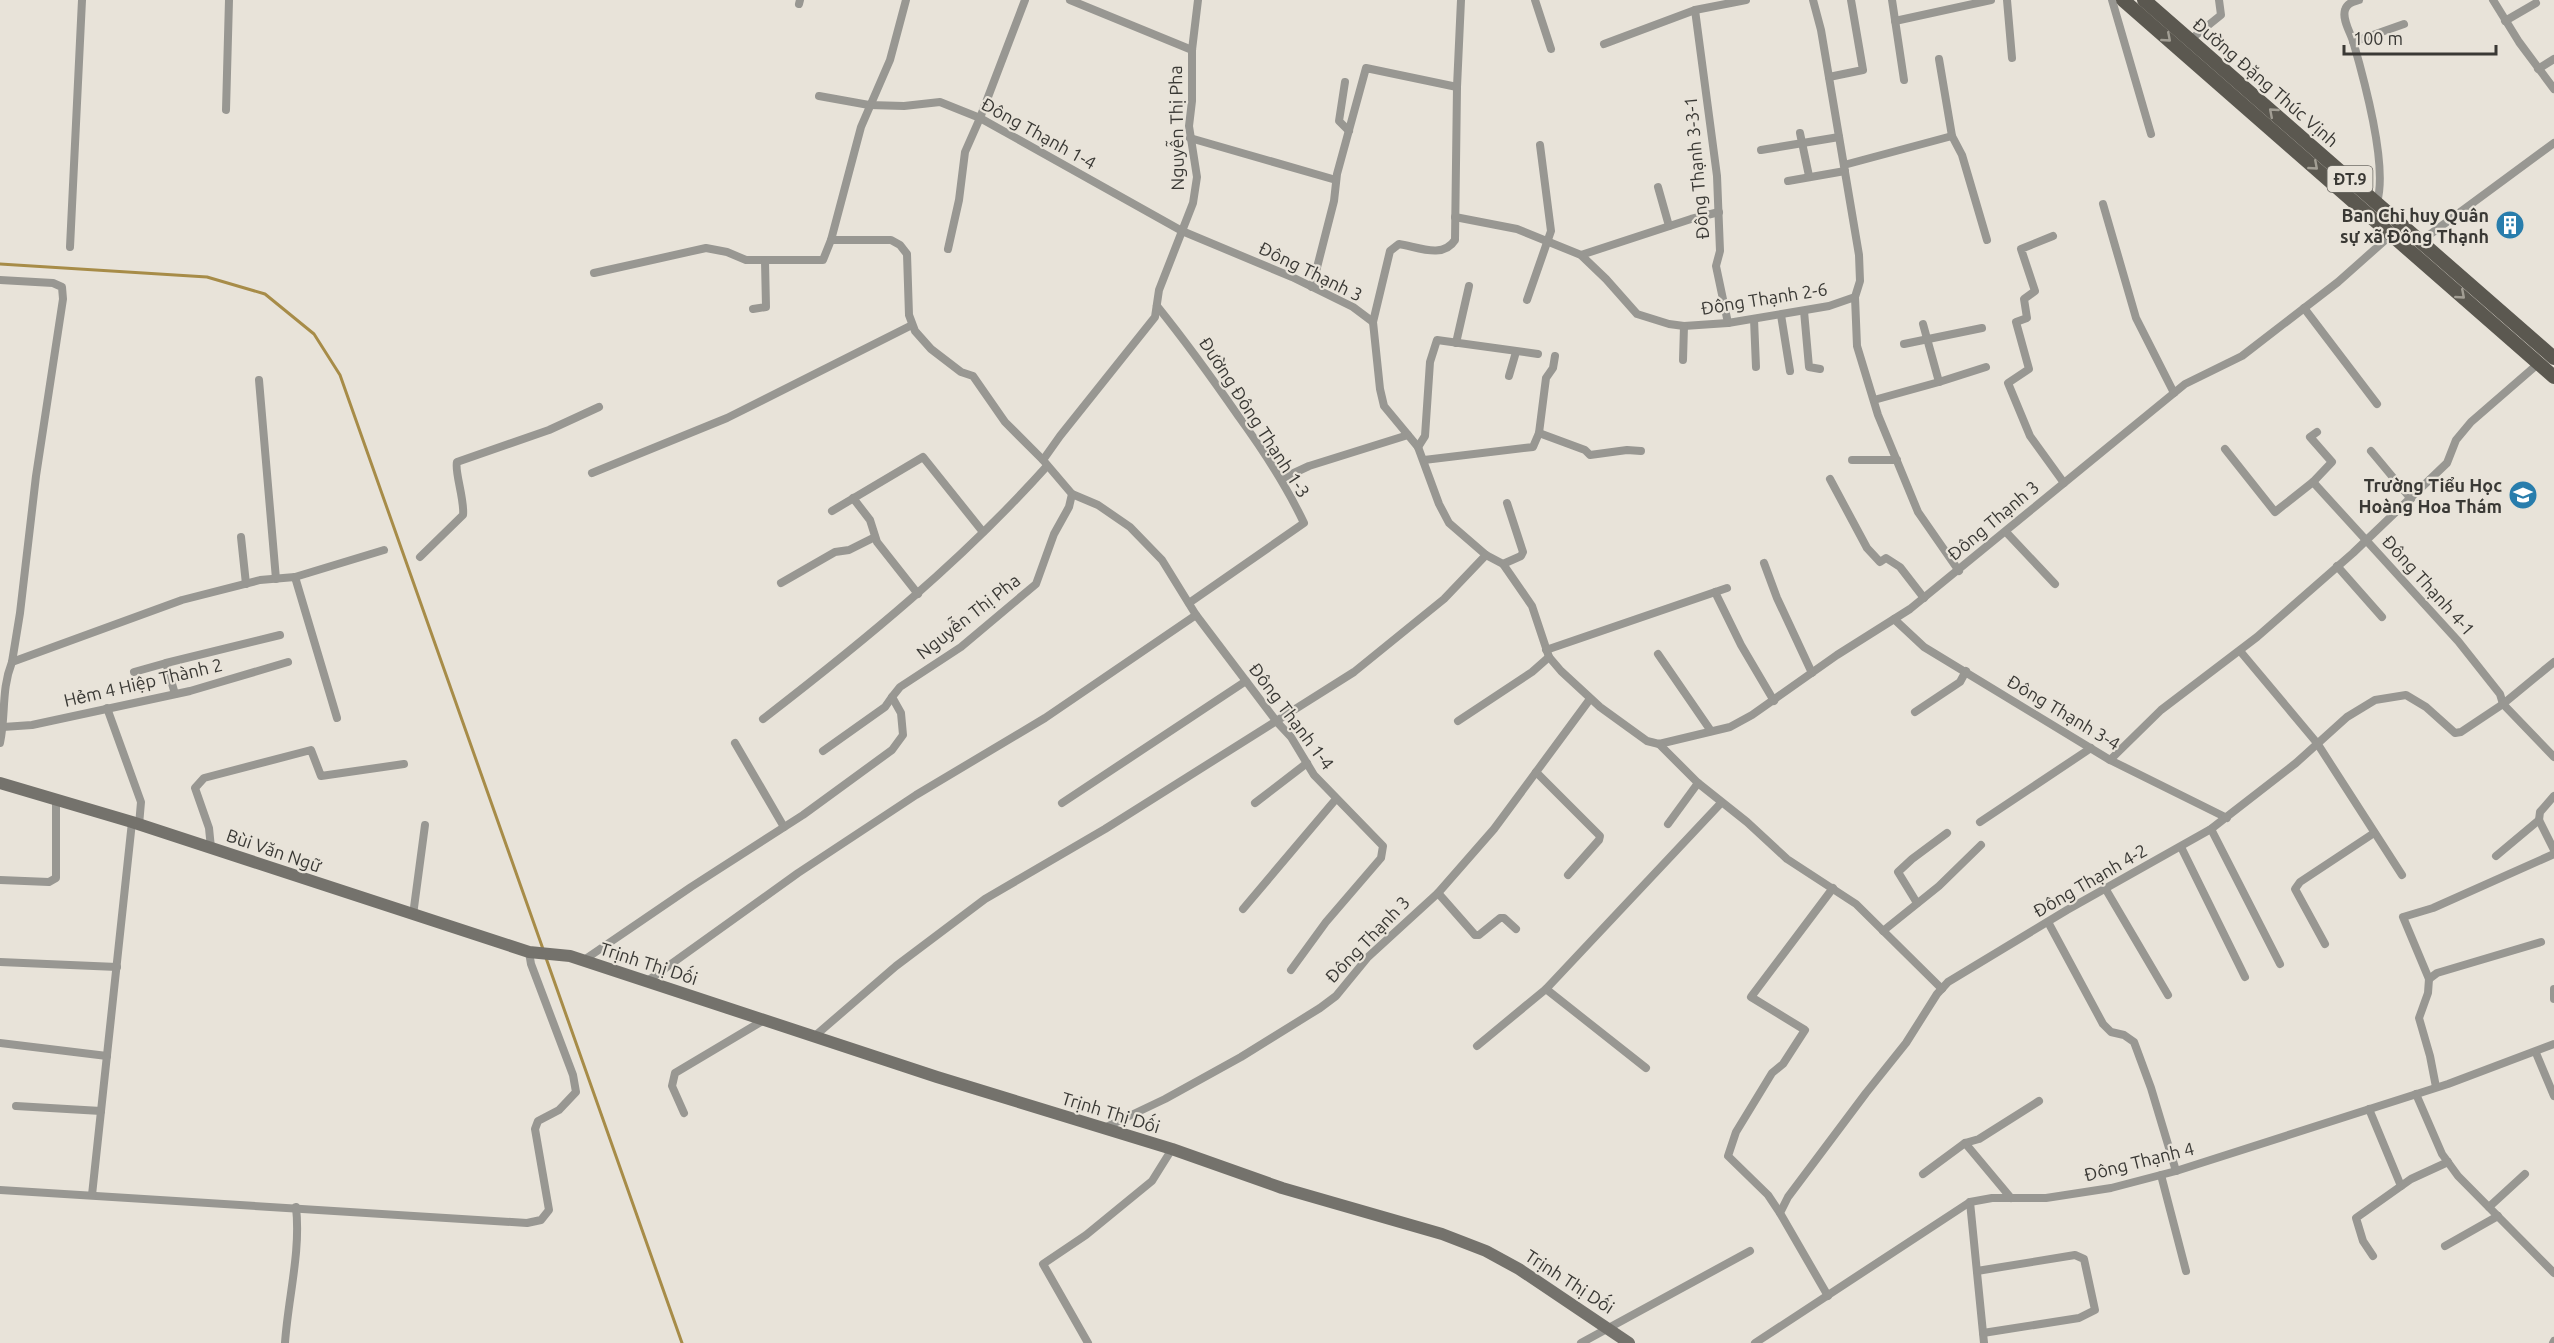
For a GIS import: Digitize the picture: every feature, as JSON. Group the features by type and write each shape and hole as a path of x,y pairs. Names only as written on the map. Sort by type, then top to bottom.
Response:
{"main road":[{"name":"Đường Đặng Thúc Vịnh","path":"2123,0 2396,228 2554,376"},
{"name":"Đường Đặng Thúc Vịnh","path":"2144,0 2377,202 2396,228 2421,241 2554,358"},
{"name":"Bùi Văn Ngữ","path":"0,783 211,848 532,953"},
{"name":"Trịnh Thị Dối","path":"532,953 564,955 584,960 646,982 816,1035 946,1080 1172,1149 1282,1188 1442,1234 1476,1247 1519,1269 1629,1343"}],"street":[{"path":"70,247 82,0"},
{"path":"226,110 229,0"},
{"path":"594,273 706,248 727,252 746,260 823,260 831,240 861,127 890,60 906,0"},
{"path":"948,249 959,200 965,152 1025,0"},
{"path":"1070,0 1191,50"},
{"name":"Nguyễn Thị Pha","path":"763,719 864,642 983,532 1045,463 1060,436 1155,317 1168,263 1193,202 1197,177 1189,126 1192,101 1191,50 1198,0"},
{"path":"1373,322 1390,251 1399,244 1442,251 1450,248 1455,240 1457,87 1461,0"},
{"path":"1535,0 1551,49"},
{"path":"1604,44 1695,10 1746,0"},
{"name":"Đông Thạnh 2-6","path":"1455,217 1516,229 1581,255 1637,314 1684,326 1728,323 1781,315 1829,306 1855,297 1860,281 1859,255 1817,9 1813,0"},
{"path":"1829,76 1863,70 1851,0"},
{"path":"1892,0 1904,80"},
{"path":"1895,21 1991,0"},
{"path":"2007,0 2012,58"},
{"path":"2112,0 2151,134"},
{"path":"2190,40 2221,15 2218,0"},
{"path":"2359,0 2350,3 2345,9 2344,16 2353,42 2378,149 2382,187 2377,202"},
{"path":"2493,0 2505,21 2554,89"},
{"path":"2505,21 2536,3"},
{"name":"Đông Thạnh 3-3-1","path":"1695,10 1717,176 1720,251 1716,266 1728,323"},
{"path":"2353,42 2404,24"},
{"path":"1939,59 1952,136 1962,155 1987,240"},
{"path":"2538,69 2554,59"},
{"path":"1312,287 1334,201 1336,180 1366,68 1457,87"},
{"path":"1345,82 1339,121 1349,131"},
{"name":"Đông Thạnh 1-4","path":"819,96 869,105 904,106 940,102 980,118 1182,231"},
{"path":"1800,133 1809,176"},
{"path":"1788,181 1844,168 1952,136"},
{"path":"1761,150 1839,137"},
{"path":"1191,138 1336,180"},
{"path":"2421,241 2554,143"},
{"path":"1527,300 1551,231 1540,145"},
{"path":"1658,187 1669,226"},
{"path":"2103,204 2136,318 2174,393"},
{"path":"1581,255 1669,226 1719,213"},
{"name":"Đông Thạnh 3","path":"1182,231 1312,287 1353,307 1373,322 1384,406 1418,447 1439,504 1449,523 1486,555 1503,564 1532,606 1547,653 1590,699 1647,741 1659,744 1730,727 1774,701 1924,598 2185,384 2242,356 2304,308 2396,228"},
{"path":"2053,236 2021,249 2035,291 2024,299 2027,318 2016,322 2029,369 2008,383 2030,436 2064,483"},
{"path":"831,240 891,240 900,245 907,254 909,315 915,331 931,349 961,372 973,376 1005,422 1072,494"},
{"path":"753,309 766,307 765,261"},
{"path":"0,280 53,284 62,287 63,299 37,470 12,662 4,682 3,727 0,743"},
{"path":"1456,343 1469,286"},
{"path":"1855,297 1857,346 1874,400 1918,512 1959,571"},
{"name":"Đường Đông Thạnh 1-3","path":"1156,306 1196,353 1281,479 1304,523 1189,603"},
{"path":"2304,308 2377,404"},
{"path":"1804,311 1809,367 1820,369"},
{"path":"1781,315 1790,371"},
{"path":"1754,319 1756,367"},
{"path":"1923,324 1939,382"},
{"path":"592,473 727,418 912,325"},
{"path":"1683,360 1684,326"},
{"path":"1904,344 1928,341 1982,328"},
{"path":"1418,447 1425,436 1430,362 1437,340 1538,354"},
{"path":"1509,376 1516,352"},
{"path":"1424,460 1533,447 1539,434 1546,378 1553,368 1555,356"},
{"path":"2110,760 2161,710 2240,651 2411,499 2447,463 2456,441 2471,422 2539,363"},
{"path":"1874,400 1986,367"},
{"path":"259,380 276,579"},
{"path":"420,557 464,515 462,488 455,467 457,462 549,430 599,406"},
{"path":"2225,449 2275,512 2313,482 2332,462 2310,437 2317,432"},
{"path":"1539,434 1585,450 1590,455 1627,450 1641,451"},
{"path":"1281,479 1309,465 1408,435"},
{"path":"2371,451 2411,499"},
{"path":"832,511 923,457 983,532"},
{"path":"1852,460 1897,460"},
{"path":"1830,479 1867,548 1880,562 1886,558 1900,567 1924,598"},
{"name":"Đông Thạnh 4-1","path":"2313,482 2458,641 2500,694 2503,704 2554,756"},
{"name":"Đông Thạnh 1-4","path":"1072,494 1098,505 1130,527 1162,560 1196,615 1277,722 1291,737 1314,775 1383,846 1381,858 1326,922 1291,970"},
{"name":"Nguyễn Thị Pha","path":"823,751 885,707 900,687 961,647 1036,584 1054,534 1069,507 1072,494"},
{"path":"853,498 870,520 875,537 884,552 918,594"},
{"path":"1503,564 1521,556 1522,552 1507,503"},
{"path":"2006,531 2055,584"},
{"path":"240,537 246,584"},
{"path":"781,583 835,552 849,550 875,537"},
{"path":"12,662 182,600 246,584 295,577 384,550"},
{"path":"816,1035 896,966 985,899 1105,829 1354,672 1443,599 1486,555"},
{"path":"1764,563 1777,598 1812,673"},
{"path":"2337,566 2382,617"},
{"path":"295,577 337,718"},
{"path":"1458,721 1532,672 1547,653 1727,588"},
{"path":"1715,592 1740,645 1774,701"},
{"path":"646,982 798,873 916,795 1045,718 1196,615"},
{"name":"Đông Thạnh 3-4","path":"1894,619 1924,647 2110,760 2227,818"},
{"path":"134,672 280,635"},
{"path":"2240,651 2317,743 2402,875"},
{"path":"1658,654 1711,731"},
{"name":"Hẻm 4 Hiệp Thành 2","path":"3,727 32,725 175,694 288,662"},
{"name":"Đông Thạnh 4-2","path":"1780,1213 1788,1197 1906,1043 1942,988 1964,970 2211,829 2347,717 2368,704 2394,695 2406,695 2426,707 2455,733 2473,726 2554,662"},
{"path":"166,663 175,694"},
{"path":"1915,712 1960,682 1966,671"},
{"path":"1062,803 1246,681"},
{"path":"584,960 860,776 892,750 903,735 901,713 892,697"},
{"name":"Đông Thạnh 3","path":"1104,1128 1193,1083 1320,1008 1336,996 1368,957 1437,893 1494,829 1590,699"},
{"path":"92,1195 117,968 135,824 141,802 107,708"},
{"path":"735,743 784,827"},
{"path":"1659,744 1698,783 1748,822 1787,859 1856,904 1942,988"},
{"path":"1980,822 2091,748"},
{"path":"211,848 209,828 195,788 204,778 310,750 321,776 405,764"},
{"path":"1255,803 1306,763"},
{"path":"1536,772 1600,836 1568,875"},
{"path":"1668,824 1698,783"},
{"path":"2436,1087 2419,1018 2428,993 2429,979 2403,917 2433,908 2554,852 2539,820 2540,812 2554,796"},
{"path":"1243,909 1336,799"},
{"path":"0,880 49,882 56,878 56,800"},
{"path":"1478,1046 1546,989 1721,803"},
{"path":"2496,856 2539,820"},
{"path":"413,915 425,825"},
{"path":"2211,829 2280,964"},
{"path":"2325,944 2295,889 2300,882 2374,833"},
{"path":"1917,903 1898,872 1947,834"},
{"path":"1882,931 1939,886 1981,845"},
{"path":"2181,847 2245,977"},
{"path":"1828,1296 1768,1195 1728,1156 1742,1122 1772,1073 1783,1064 1804,1030 1751,997 1833,888"},
{"path":"2105,888 2168,996"},
{"path":"1437,893 1475,935 1479,935 1500,918 1504,918 1516,929"},
{"path":"2048,922 2103,1024 2111,1032 2124,1035 2134,1042 2151,1088 2176,1171"},
{"path":"2429,979 2437,973 2541,942"},
{"path":"0,1190 527,1223 541,1220 549,1210 535,1129 538,1121 559,1110 576,1092 573,1076 531,964 532,953"},
{"path":"0,962 117,968"},
{"path":"1546,989 1646,1068"},
{"path":"2554,989 2554,999"},
{"path":"684,1113 672,1086 675,1072 765,1019"},
{"path":"0,1043 107,1056"},
{"name":"Đông Thạnh 4","path":"1755,1343 1970,1202 1992,1198 2046,1198 2111,1188 2176,1171 2416,1094 2536,1053 2554,1044"},
{"path":"2536,1053 2554,1096"},
{"path":"2416,1094 2442,1154 2448,1162 2554,1273"},
{"path":"1923,1174 1965,1143 1979,1139 2039,1101"},
{"path":"16,1106 101,1111"},
{"path":"2369,1109 2401,1186"},
{"path":"1965,1143 2011,1198"},
{"path":"1088,1343 1043,1264 1086,1234 1152,1181 1172,1149"},
{"path":"2373,1256 2363,1241 2356,1218 2401,1186 2448,1162"},
{"path":"2161,1174 2186,1271"},
{"path":"2489,1207 2524,1174"},
{"path":"1970,1202 1984,1343"},
{"path":"285,1343 288,1302 294,1274 296,1207"},
{"path":"2445,1246 2498,1216"},
{"path":"1581,1343 1750,1251"},
{"path":"1977,1271 2075,1255 2084,1259 2096,1310 2079,1318 1983,1333"}],"waterway":[{"path":"0,264 207,277 265,294 314,334 340,375 543,949"},
{"path":"546,958 682,1343"}],"place":[{"name":"Ban Chỉ huy Quân sự xã Đông Thạnh","path":"2510,225"},
{"name":"Trường Tiểu Học Hoàng Hoa Thám","path":"2523,495"}]}
